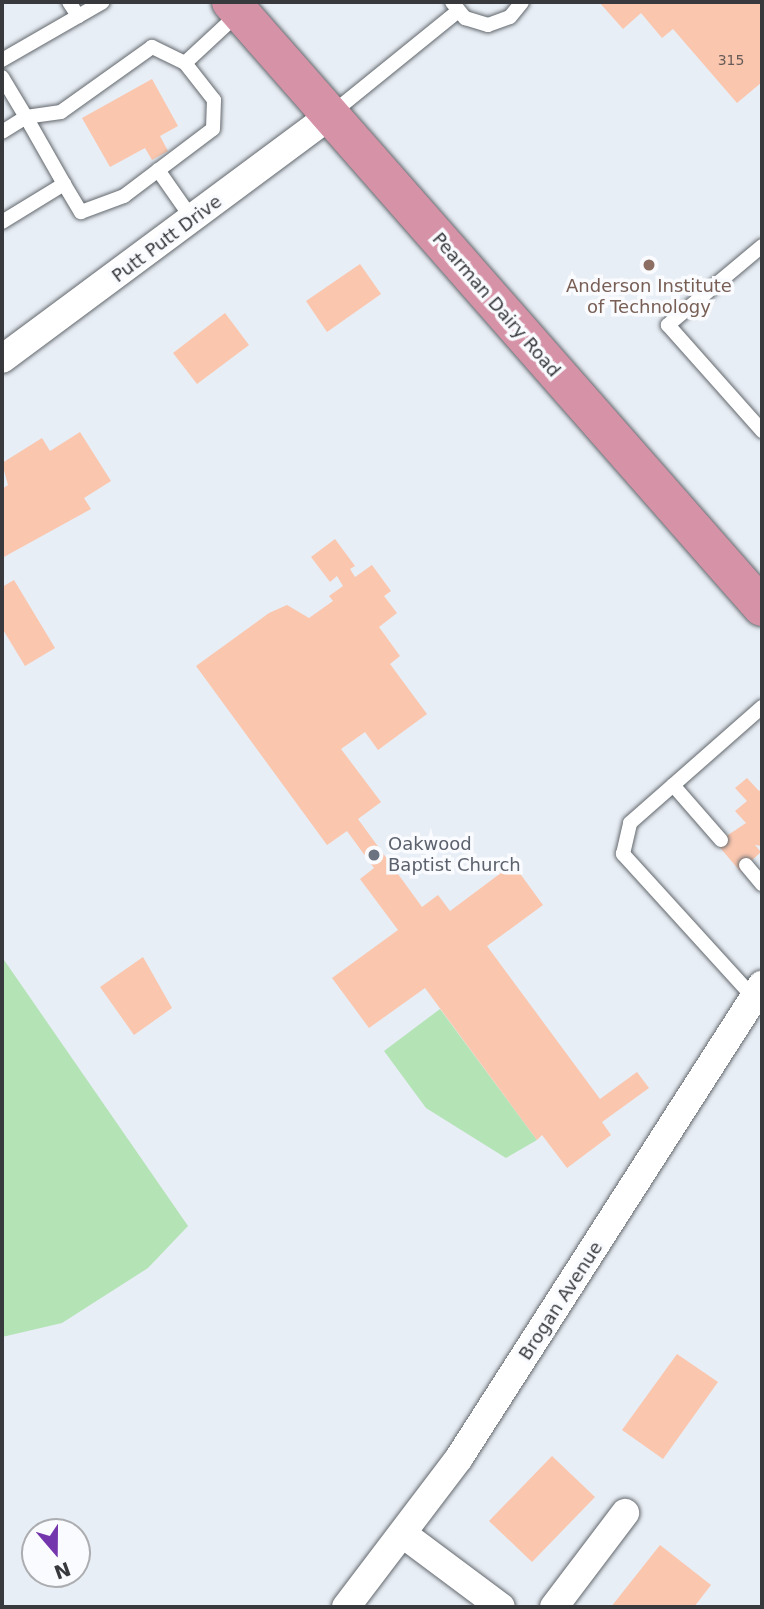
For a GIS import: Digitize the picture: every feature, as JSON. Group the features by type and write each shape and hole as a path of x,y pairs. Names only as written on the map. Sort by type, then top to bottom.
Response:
{"highway":[{"name":"Pearman Dairy Road","path":"236,7 762,607"}],"street":[{"name":"Putt Putt Drive","path":"2,359 330,115"},
{"name":"Brogan Avenue","path":"346,1607 403,1534 582,1271 758,992"},
{"path":"554,1607 625,1513"},
{"path":"403,1534 501,1607"}],"lane":[{"path":"69,2 78,16"},
{"path":"2,60 103,2"},
{"path":"330,115 455,7 475,23 500,23 522,2"},
{"path":"185,63 236,7"},
{"path":"2,77 26,117 64,184 81,212 124,195 213,129 214,100 185,63 152,47 61,112 26,117 2,132"},
{"path":"158,170 192,220"},
{"path":"2,222 64,184"},
{"path":"762,246 668,325 762,432"},
{"path":"758,992 623,854 629,823 762,708"},
{"path":"673,785 721,839"},
{"path":"746,865 762,884"}],"green space":[{"path":"2,957 188,1226 148,1268 62,1323 2,1337"},
{"path":"440,1009 537,1140 506,1158 426,1108 384,1051"}],"building":[{"path":"599,2 762,2 762,82 737,103 673,29 662,38 641,13 623,29"},
{"path":"152,79 178,126 160,136 168,151 152,160 145,148 110,167 82,118"},
{"path":"360,264 381,294 327,332 306,301"},
{"path":"225,313 249,345 197,384 173,353"},
{"path":"80,432 111,481 84,498 91,509 2,558 2,489 8,485 2,463 42,438 50,451"},
{"name":"Oakwood Baptist Church","path":"335,539 355,566 350,569 355,577 372,565 391,591 384,596 397,613 379,627 400,656 390,664 427,714 378,750 365,732 341,749 381,802 358,819 422,907 438,895 450,911 513,864 543,905 487,946 600,1099 637,1072 649,1088 602,1122 611,1135 567,1168 542,1135 537,1140 425,988 369,1028 332,978 398,930 360,879 374,868 347,831 327,845 196,666 269,613 287,605 309,618 333,601 329,596 343,586 337,576 330,582 311,557"},
{"path":"14,580 55,648 25,666 2,628 2,587"},
{"path":"747,778 759,791 762,788 762,846 755,845 761,852 740,871 716,843 746,823 735,811 747,801 735,788"},
{"path":"143,957 172,1008 134,1035 100,987"},
{"path":"677,1354 718,1382 663,1459 622,1430"},
{"path":"552,1456 595,1497 532,1562 489,1521"},
{"path":"660,1545 711,1585 694,1607 611,1607"}],"place":[{"name":"Anderson Institute of Technology","path":"649,265"},
{"name":"Oakwood Baptist Church","path":"374,855"}]}
